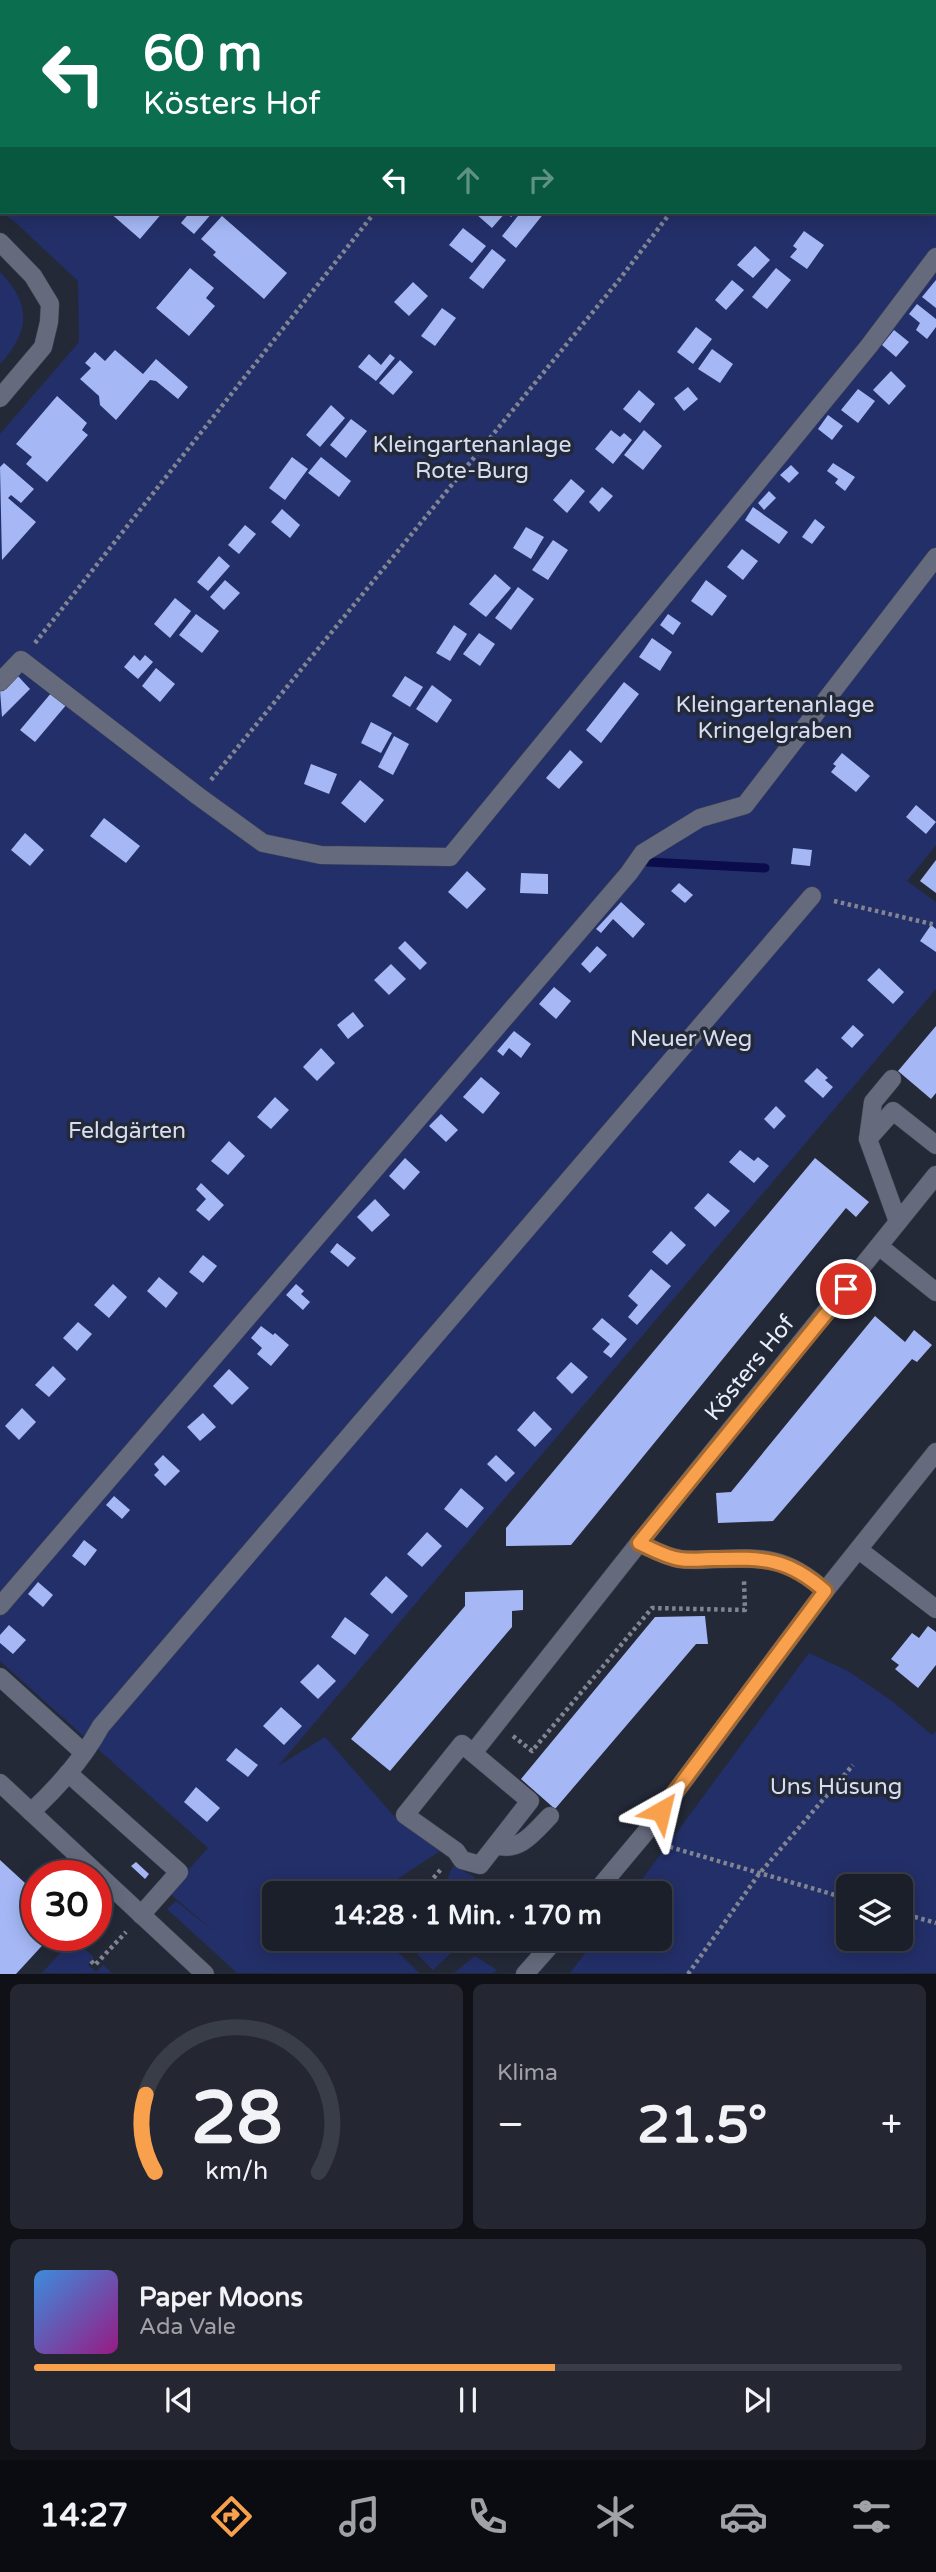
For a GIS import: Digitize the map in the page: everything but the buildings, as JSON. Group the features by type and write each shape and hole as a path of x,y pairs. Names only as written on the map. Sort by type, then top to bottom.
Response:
{"street":[{"path":"0,242 33,276 50,304 43,348 0,398"},
{"path":"0,682 22,660 263,844 321,855 450,857 861,356 936,257"},
{"path":"0,1606 611,895 643,853 701,818 745,805 936,557"},
{"path":"31,1812 68,1773 101,1727 812,896"},
{"path":"892,1079 873,1102 868,1139 898,1222"},
{"path":"868,1139 893,1111 936,1145"},
{"name":"Kösters Hof","path":"473,1753 936,1175"},
{"path":"880,1247 936,1292"},
{"path":"605,1881 645,1833 825,1591 936,1451"},
{"path":"639,1543 683,1560 744,1558 784,1563 810,1577 825,1591"},
{"path":"859,1550 936,1609"},
{"path":"0,1677 84,1753"},
{"path":"461,1744 530,1801 496,1845 480,1865 462,1860 456,1851 405,1815 461,1744"},
{"path":"68,1773 179,1872 137,1920"},
{"path":"0,1783 137,1920 205,1973"},
{"path":"496,1845 506,1848 522,1843 550,1816"},
{"path":"525,1973 545,1951"}],"path":[{"path":"22,660 373,214"},
{"path":"198,796 669,214"},
{"path":"812,896 936,925"},
{"path":"497,1723 532,1751 652,1608 745,1610 744,1558"},
{"path":"688,1973 759,1874 852,1765"},
{"path":"645,1833 667,1848 836,1895"},
{"path":"430,1881 456,1851"},
{"path":"913,1916 936,1923"},
{"path":"90,1961 95,1965 137,1920"}],"green space":[{"path":"3,214 936,214 936,845 907,881 936,902 936,989 278,1766 325,1737 392,1814 440,1851 394,1881 262,1881 262,1951 394,1951 419,1973 237,1973 167,1909 176,1901 216,1933 168,1892 208,1848 0,1661 0,434 79,342 78,281"},
{"path":"0,272 18,296 23,318 17,340 0,364"},
{"name":"Uns Hüsung","path":"809,1653 848,1671 892,1701 932,1735 936,1731 936,1973 570,1973 587,1951 672,1951 672,1881 641,1881"},
{"path":"453,1866 475,1877 473,1881 446,1881"},
{"path":"62,1951 87,1951 94,1957 88,1965 96,1972 103,1965 112,1973 42,1973"},
{"path":"420,1951 453,1951 433,1970 417,1954"},
{"path":"475,1956 497,1970 493,1973 454,1973"}],"waterway":[{"path":"648,862 765,868"}],"route":[{"path":"661,1811 825,1591 810,1577 784,1563 744,1558 683,1560 639,1543 846,1289"}],"park label":[{"name":"Kleingartenanlage Rote-Burg","path":"472,458"},
{"name":"Kleingartenanlage Kringelgraben","path":"775,718"},
{"name":"Neuer Weg","path":"691,1039"},
{"name":"Feldgärten","path":"127,1131"}]}
